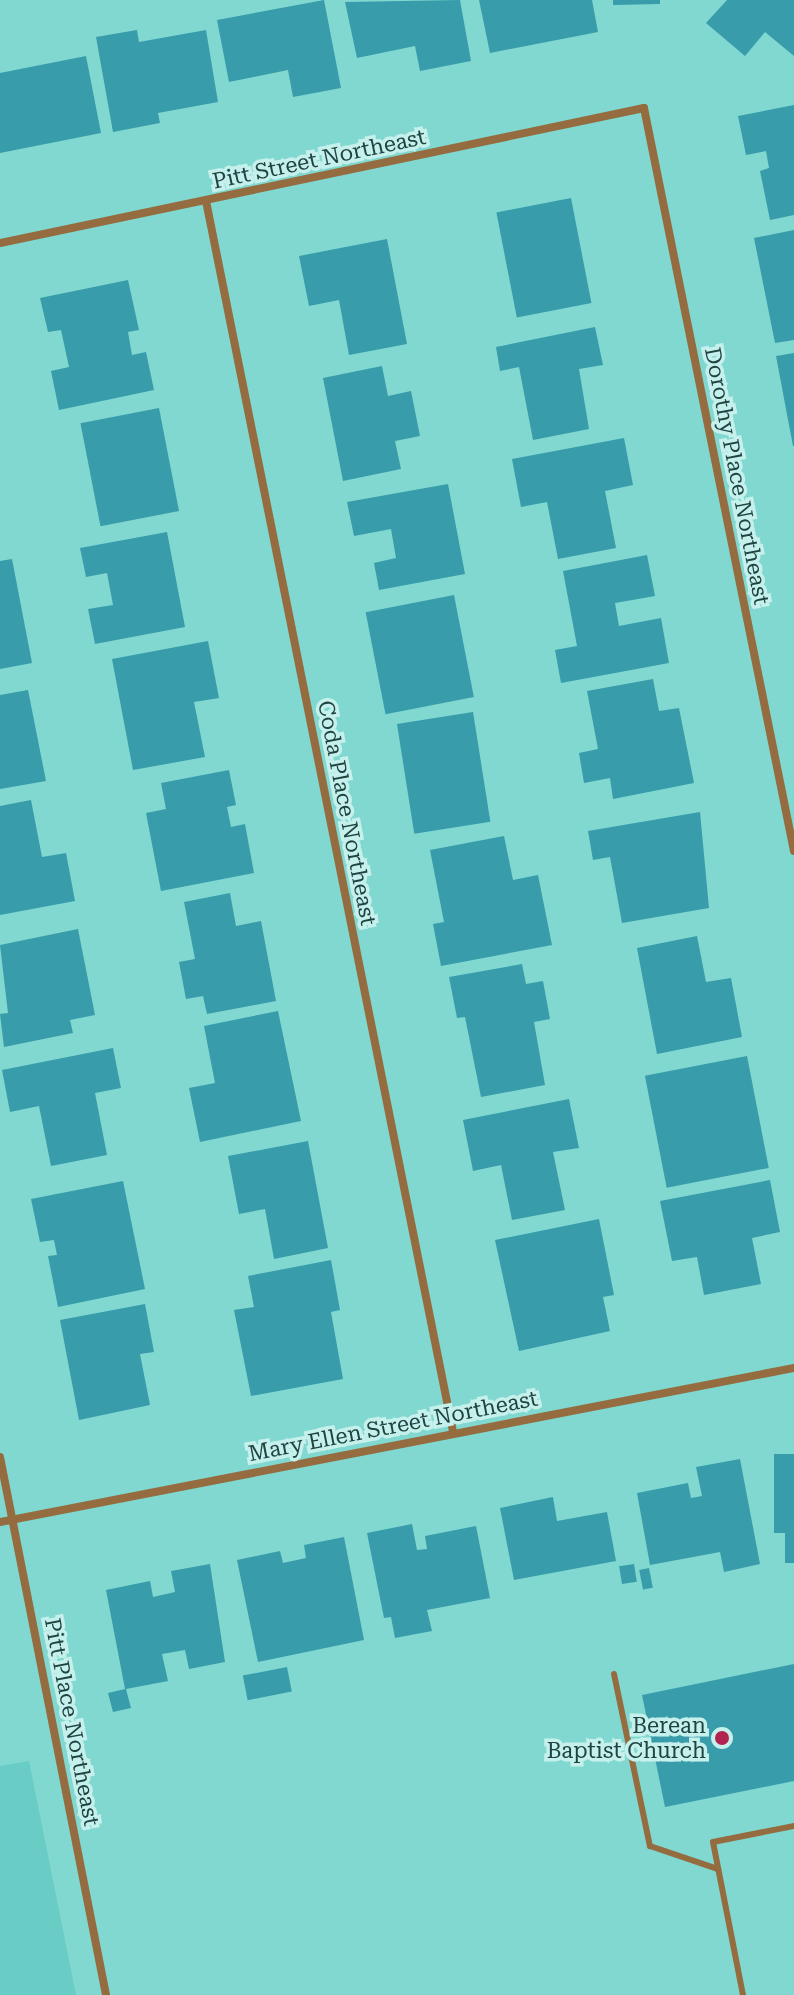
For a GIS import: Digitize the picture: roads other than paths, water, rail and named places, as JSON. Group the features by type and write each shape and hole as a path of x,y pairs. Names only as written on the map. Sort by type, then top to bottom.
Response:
{"street":[{"name":"Pitt Street Northeast","path":"0,243 644,108"},
{"name":"Dorothy Place Northeast","path":"644,108 794,851"},
{"name":"Coda Place Northeast","path":"206,201 453,1432"},
{"name":"Mary Ellen Street Northeast","path":"0,1522 794,1368"},
{"name":"Pitt Place Northeast","path":"0,1457 106,1995"}],"lane":[{"path":"614,1674 650,1846 718,1869"},
{"path":"743,1995 713,1842 794,1826"}],"place":[{"name":"Berean Baptist Church","path":"722,1738"}]}
